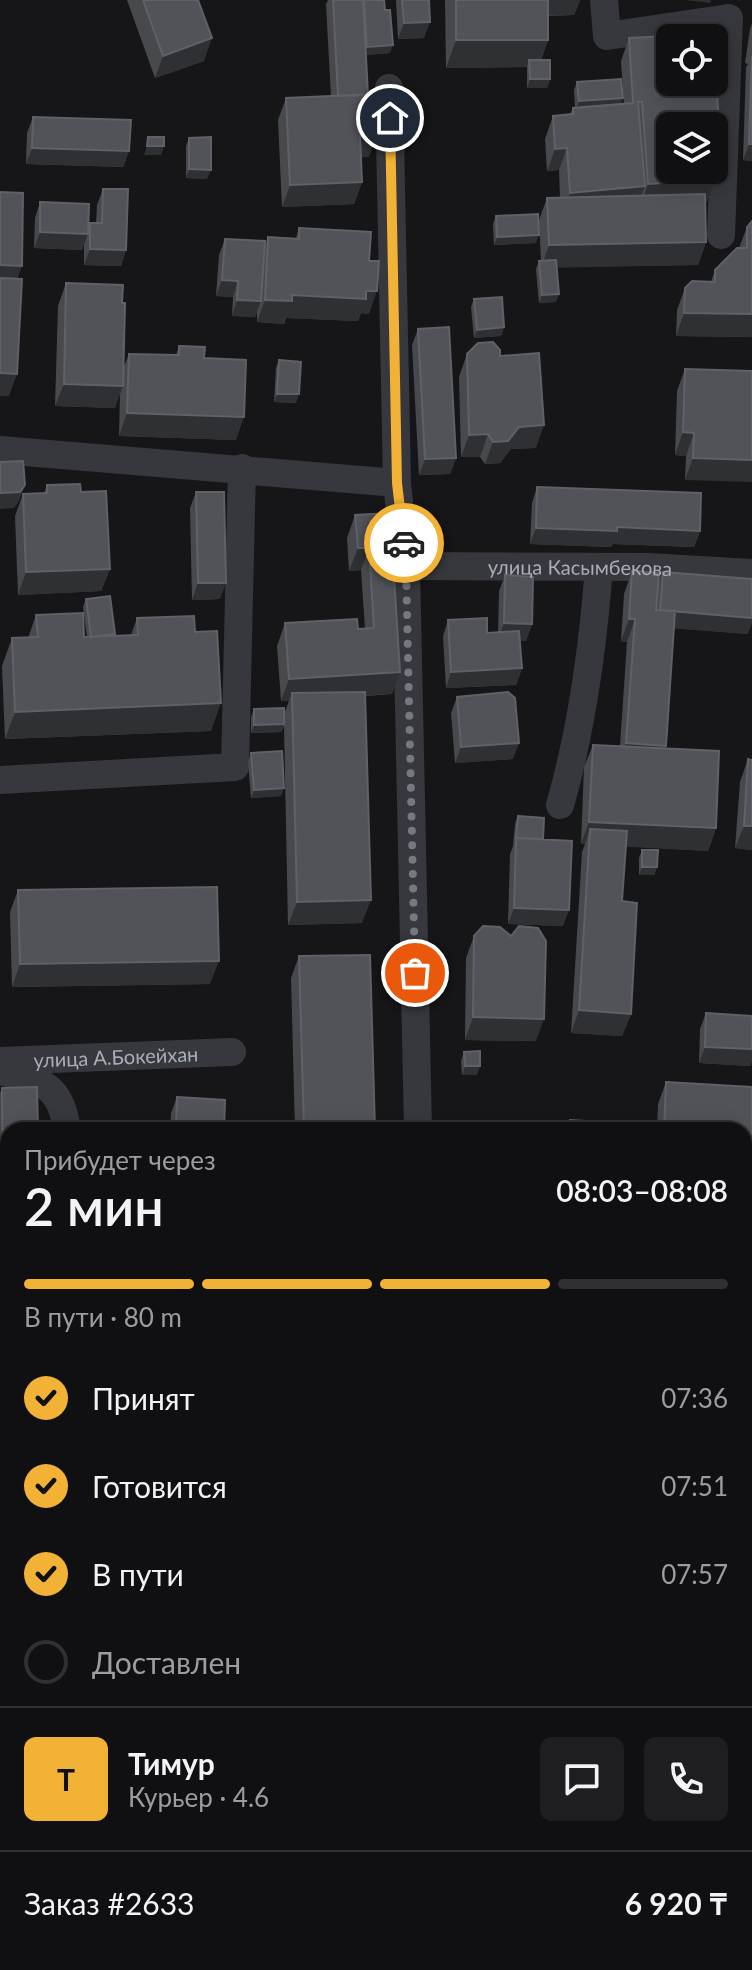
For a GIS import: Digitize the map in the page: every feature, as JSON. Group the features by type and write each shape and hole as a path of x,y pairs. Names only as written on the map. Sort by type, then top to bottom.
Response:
{"street":[{"path":"604,0 607,36 729,18 721,235"},
{"path":"389,88 397,483 406,566 418,1122"},
{"path":"0,450 397,483"},
{"path":"0,780 235,767 242,468"},
{"name":"улица Касымбекова","path":"406,566 599,567 752,573"},
{"path":"560,805 572,763 599,567"},
{"name":"улица А.Бокейхан","path":"0,1061 232,1052"},
{"path":"0,1071 42,1083 64,1106 66,1122"}],"building":[{"path":"143,0 198,0 212,38 163,56"},
{"path":"333,0 363,0 368,95 338,96"},
{"path":"364,0 384,0 385,10 390,10 393,45 367,47"},
{"path":"402,0 429,0 430,22 404,23"},
{"path":"456,0 548,0 548,40 456,40"},
{"path":"656,37 656,96 717,96 718,112 656,112 656,184 648,184 642,102 638,102 645,186 570,193 567,148 555,149 553,116 573,114 573,108 633,103 629,38"},
{"path":"752,56 752,144 749,144"},
{"path":"529,60 550,60 550,79 530,79"},
{"path":"621,79 623,98 579,101 577,82"},
{"path":"376,94 377,134 360,135 362,182 290,185 286,98"},
{"path":"33,117 131,120 129,151 32,148"},
{"path":"148,137 164,137 164,146 147,146"},
{"path":"211,137 211,170 189,169 189,138"},
{"path":"103,189 128,189 126,250 90,249 90,223 102,223"},
{"path":"0,192 23,193 22,266 0,265"},
{"path":"705,194 706,242 549,245 547,198"},
{"path":"40,202 89,204 88,234 40,232"},
{"path":"538,214 539,235 497,237 496,216"},
{"path":"752,221 752,314 684,313 685,288 692,281 715,282 715,270 737,248 747,248 747,227"},
{"path":"299,228 371,232 369,261 379,261 377,291 366,291 366,299 292,295 292,301 265,300 268,237 299,239"},
{"path":"225,239 265,241 261,301 237,300 238,281 222,280"},
{"path":"556,260 559,294 542,295 539,261"},
{"path":"0,278 22,279 17,374 0,373"},
{"path":"66,283 123,285 123,386 64,384"},
{"path":"502,297 504,327 477,330 474,299"},
{"path":"449,327 456,458 425,459 418,329"},
{"path":"493,342 500,350 500,356 539,353 544,425 519,427 508,441 493,442 488,434 469,435 467,354 478,343"},
{"path":"179,346 205,347 204,358 246,360 244,417 127,413 129,354 179,355"},
{"path":"279,360 301,362 299,394 277,394"},
{"path":"685,369 752,371 752,460 693,458 694,433 683,432"},
{"path":"23,461 25,485 20,492 0,493 0,462"},
{"path":"80,484 81,492 106,491 110,569 26,572 23,494 47,493 47,485"},
{"path":"537,487 701,493 700,531 617,527 617,531 536,528"},
{"path":"196,492 224,492 226,583 198,583"},
{"path":"390,513 400,672 289,679 285,623 357,619 358,629 374,628 369,548 358,548 355,515"},
{"path":"632,571 659,573 656,610 675,611 666,746 626,743 635,619 629,619"},
{"path":"663,572 752,579 752,618 660,610"},
{"path":"505,575 533,577 532,624 504,623"},
{"path":"110,596 115,634 91,637 86,599"},
{"path":"83,613 84,637 138,635 137,618 194,616 195,632 217,631 221,703 15,712 12,638 38,637 36,615"},
{"path":"487,618 487,633 519,631 522,668 451,672 448,620"},
{"path":"365,692 371,900 297,902 292,693"},
{"path":"508,692 515,698 519,743 461,747 457,697"},
{"path":"284,708 284,724 254,725 254,709"},
{"path":"593,745 719,751 716,828 589,822"},
{"path":"282,751 284,788 254,790 251,753"},
{"path":"748,759 752,760 752,826 744,826"},
{"path":"518,816 544,818 543,839 516,838"},
{"path":"590,829 627,831 622,901 637,903 631,1014 579,1010"},
{"path":"516,838 572,841 569,910 514,908"},
{"path":"642,850 658,850 657,867 642,867"},
{"path":"217,887 219,961 20,964 18,890"},
{"path":"483,926 500,927 511,936 519,926 538,928 546,941 544,1019 473,1017 474,936"},
{"path":"370,955 375,1122 304,1122 299,956"},
{"path":"706,1013 752,1016 752,1049 705,1047"},
{"path":"480,1051 480,1066 465,1066 464,1052"},
{"path":"666,1082 752,1087 752,1122 664,1122"},
{"path":"37,1087 38,1122 2,1122 2,1088"},
{"path":"177,1097 225,1100 224,1122 176,1122"}],"way so far":[{"path":"404,543 415,973"}],"route":[{"path":"390,118 397,483 404,543"}]}
